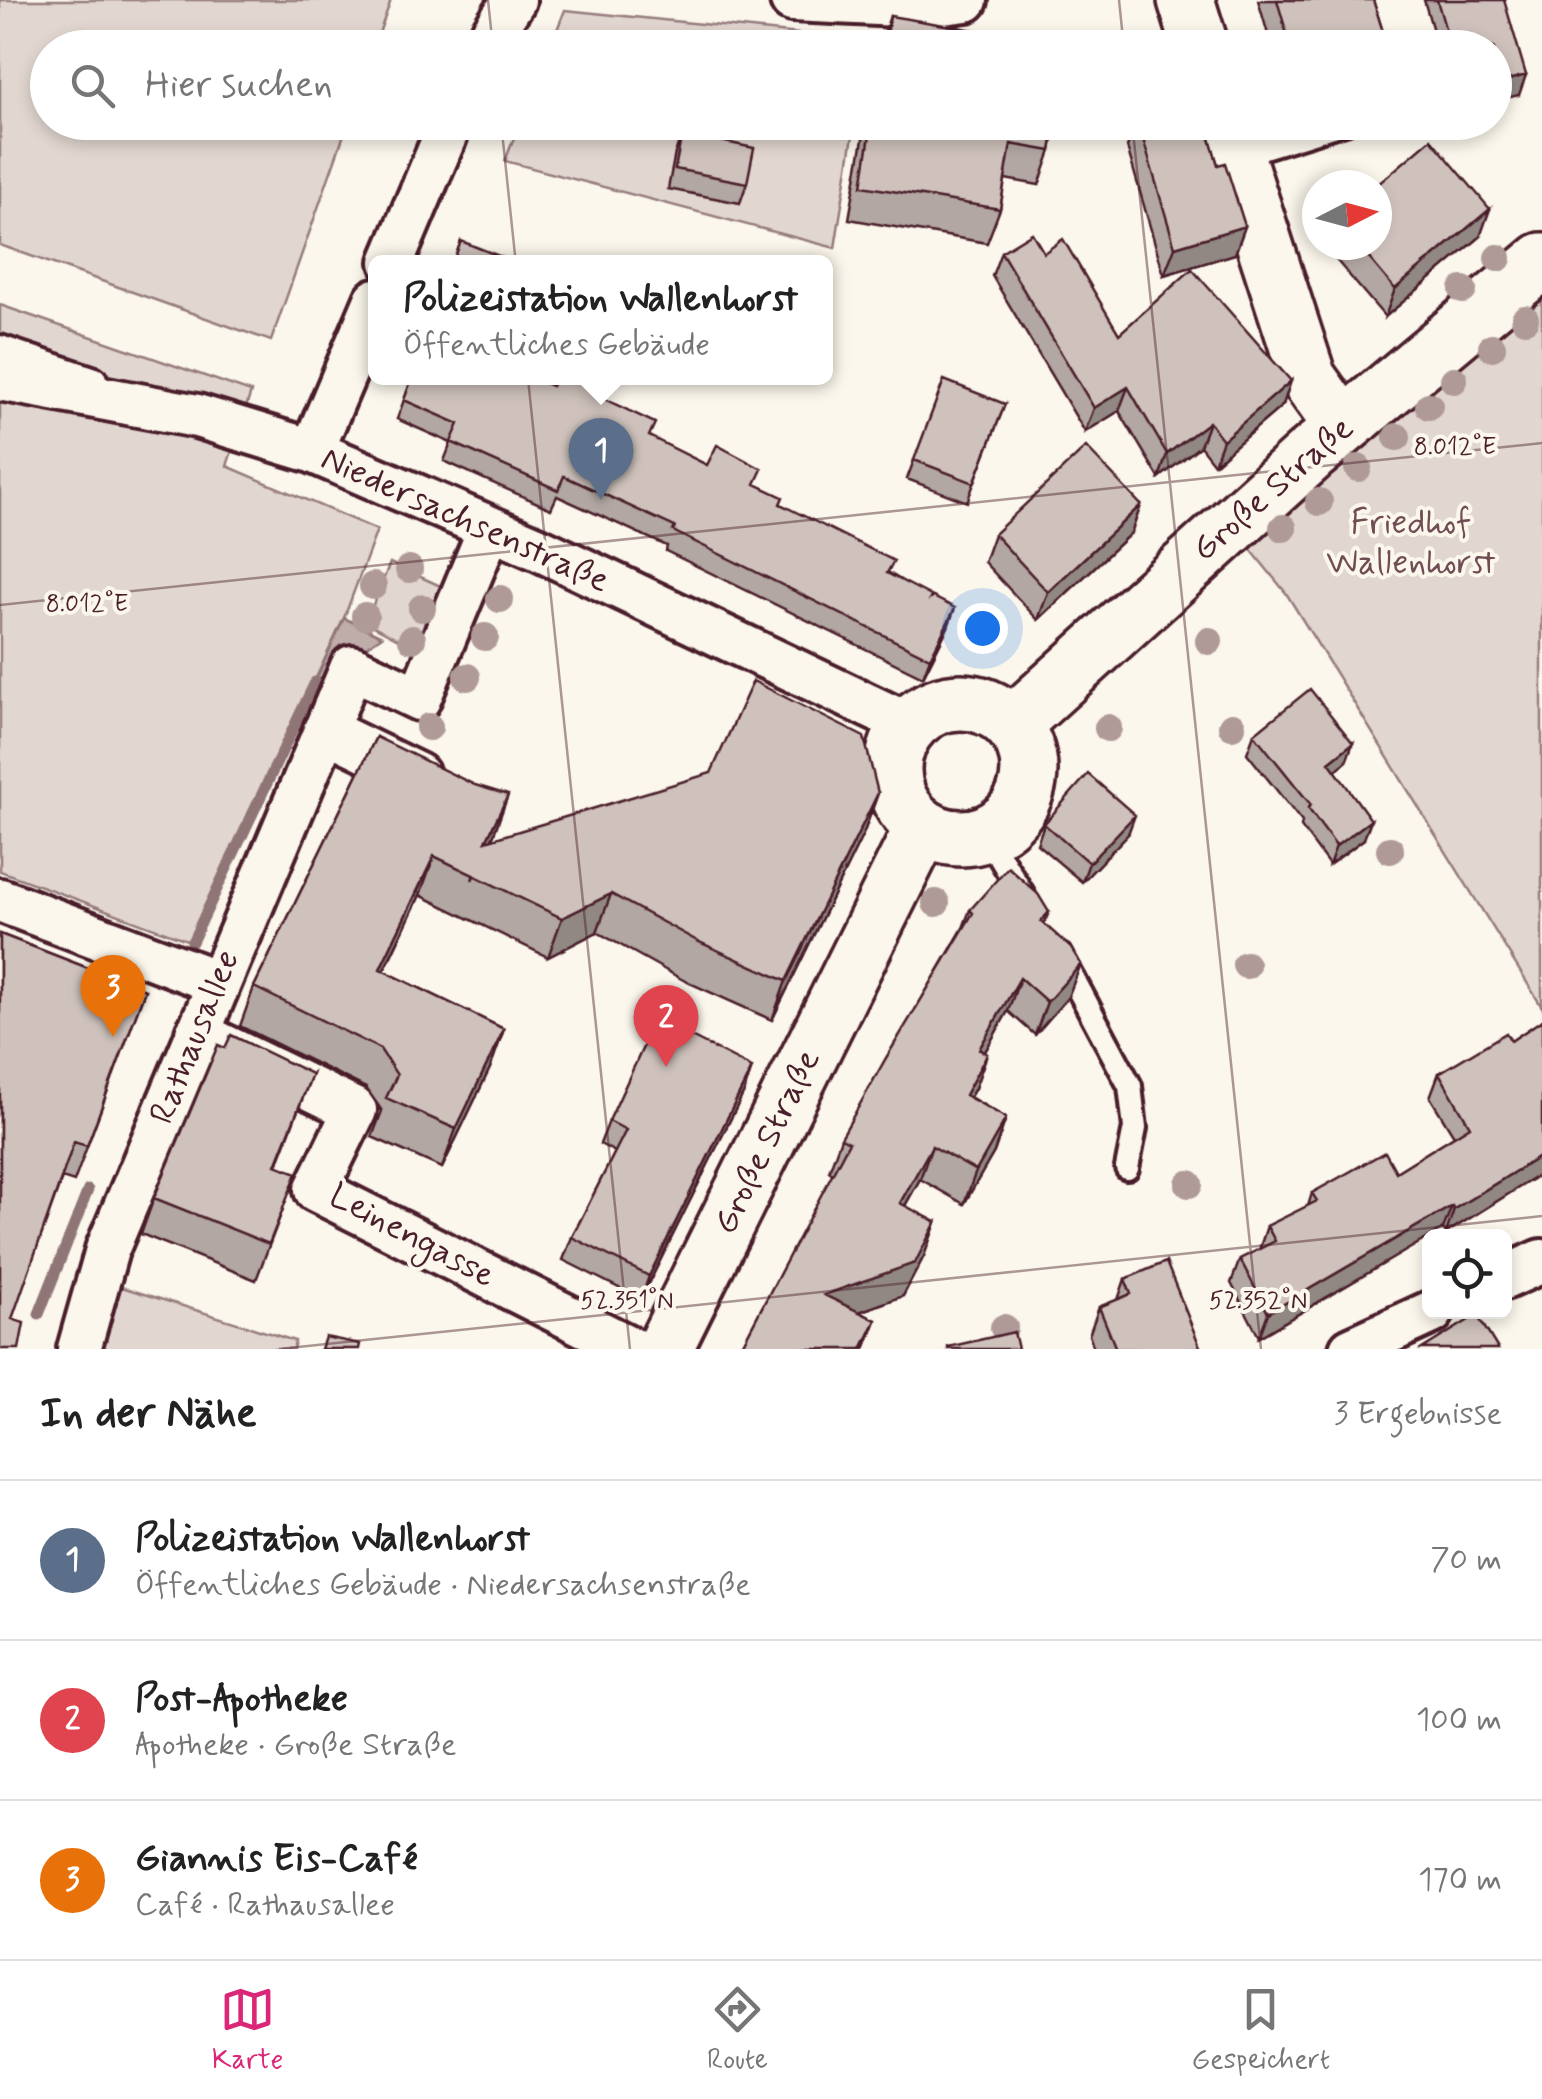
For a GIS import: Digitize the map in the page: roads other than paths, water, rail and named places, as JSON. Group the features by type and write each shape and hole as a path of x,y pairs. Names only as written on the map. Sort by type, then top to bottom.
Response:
{"street":[{"path":"495,30 514,0"},
{"path":"792,0 920,6 966,0"},
{"path":"1186,0 1195,30"},
{"path":"395,255 443,140"},
{"path":"1230,140 1308,378 1342,427"},
{"name":"Große Straße","path":"1012,724 1342,427 1542,262"},
{"path":"312,451 368,319"},
{"name":"Niedersachsenstraße","path":"0,379 197,416 312,451 490,528 909,725"},
{"name":"Rathausallee","path":"79,1349 107,1250 352,668 419,699 490,528"},
{"path":"960,702 994,710 1012,724 1024,743 1029,764 1027,786 1019,806 1005,823 986,834 943,836 923,828 906,812 896,791 892,768 909,725 926,711 960,702"},
{"path":"324,730 455,794"},
{"name":"Große Straße","path":"664,1349 923,828"},
{"path":"0,900 217,982"},
{"name":"Leinengasse","path":"198,1033 355,1110 316,1190 632,1349"},
{"path":"1512,1274 1542,1261"},
{"path":"1351,1349 1422,1317"}],"lane":[{"path":"0,347 312,451"},
{"path":"986,834 1084,994 1130,1086 1135,1128 1127,1168"}],"waterway":[{"path":"192,942 315,682"},
{"path":"39,1314 88,1190"}],"place":[{"name":"Polizeistation Wallenhorst","path":"601,500"},
{"name":"Giannis Eis-Café","path":"113,1037"},
{"name":"Post-Apotheke","path":"666,1067"}],"park label":[{"name":"Friedhof Wallenhorst","path":"1411,543"}]}
